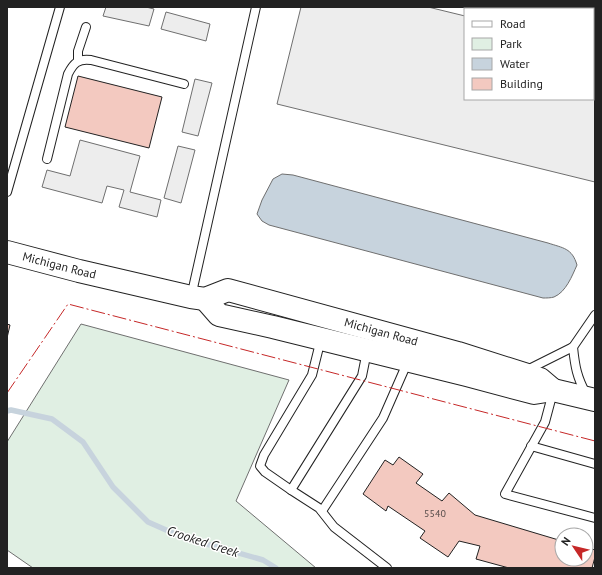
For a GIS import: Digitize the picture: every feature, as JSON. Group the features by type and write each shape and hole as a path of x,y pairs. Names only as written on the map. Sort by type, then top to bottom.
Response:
{"main road":[{"name":"Michigan Road","path":"7,252 79,271 198,298 219,315 368,350 534,393 553,390 592,400"},
{"name":"Michigan Road","path":"198,298 228,290 458,353 540,379 553,390"}],"lane":[{"path":"7,192 60,7"},
{"path":"198,298 256,7"},
{"path":"78,61 78,51 86,27"},
{"path":"47,159 68,74 73,65 78,61 84,59 90,60 184,84"},
{"path":"7,160 16,162"},
{"path":"521,373 573,348 595,315"},
{"path":"321,339 312,375 264,455 260,466 265,472 319,508 334,528 387,568"},
{"path":"573,348 578,379 592,400"},
{"path":"291,490 362,376 368,350"},
{"path":"322,512 383,418 408,360"},
{"path":"553,390 545,422 505,494 595,518"},
{"path":"531,446 595,464"}],"green space":[{"path":"81,324 289,380 236,501 316,568 33,568 7,550 7,442"}],"shaded area":[{"path":"106,7 146,7 154,9 149,26 103,16"},
{"path":"301,7 428,7 464,16 464,100 594,100 595,48 595,182 277,104"},
{"path":"166,12 210,24 206,41 161,29"},
{"path":"195,79 212,83 198,136 182,132"},
{"path":"80,140 140,156 130,192 161,200 157,217 119,207 124,190 107,186 102,203 42,187 47,170 70,176"},
{"path":"178,146 195,150 181,203 164,198"}],"water":[{"path":"282,174 293,175 548,243 570,252 577,265 568,283 558,295 550,298 543,298 269,225 262,221 257,214 262,200 273,179"}],"building":[{"path":"78,76 162,97 149,148 65,127"},
{"path":"7,324 10,325 7,338"},
{"path":"399,457 423,474 416,483 442,501 449,493 475,515 554,539 554,567 592,568 509,568 476,559 480,546 459,541 448,557 420,538 425,531 388,506 386,511 363,494 385,460 393,465"}],"waterway":[{"name":"Crooked Creek","path":"7,411 11,410 52,419 83,442 113,487 148,522 182,537 263,560 276,568"}],"power":[{"path":"7,393 68,304 595,441"}]}
